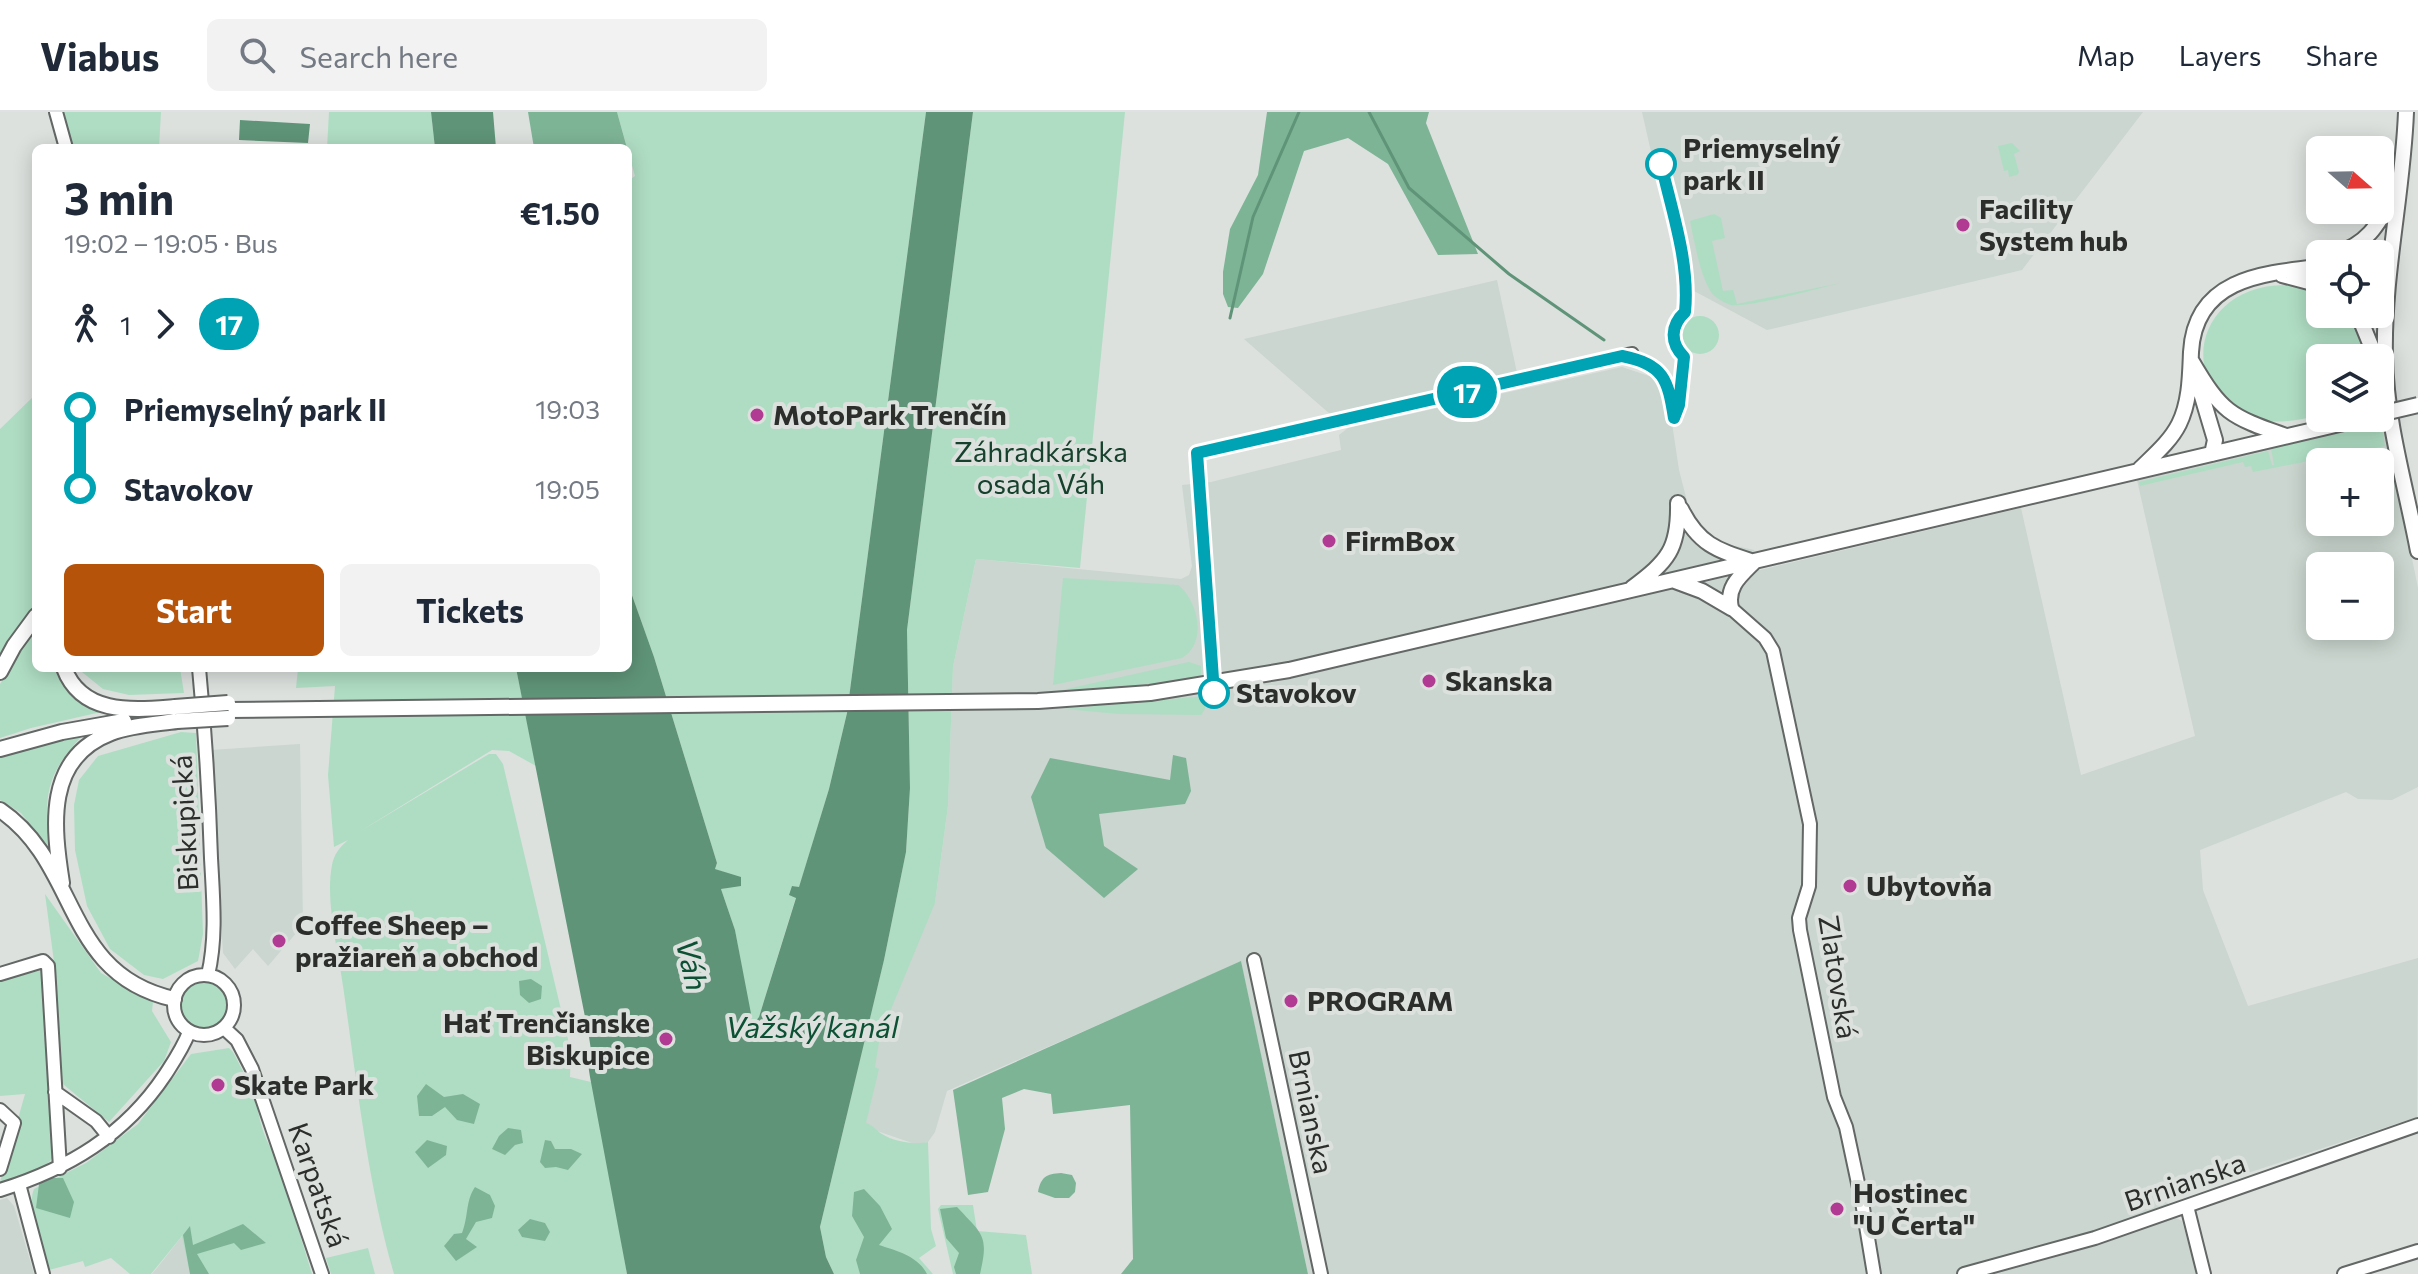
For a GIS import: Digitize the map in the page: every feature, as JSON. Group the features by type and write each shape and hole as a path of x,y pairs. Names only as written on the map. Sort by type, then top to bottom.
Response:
{"main road":[{"path":"2389,240 2400,185 2406,112"},
{"path":"2364,240 2377,225 2400,185"},
{"path":"2139,470 2180,424 2187,397 2195,332 2203,313 2236,282 2306,262"},
{"path":"2270,272 2306,268"},
{"path":"2270,272 2306,273"},
{"path":"2270,272 2306,281"},
{"path":"2191,360 2216,401 2230,414 2286,436"},
{"path":"2191,360 2215,440 2212,454"},
{"path":"2394,411 2418,405"},
{"path":"2394,427 2418,551"},
{"path":"294,710 1038,701 1188,688 1239,680 1627,592 2306,431"},
{"path":"1627,592 1655,570 1672,550 1677,535 1678,503 1688,524 1707,545 1754,562"},
{"path":"1731,608 1731,589 1754,562"},
{"path":"1675,580 1731,608"},
{"path":"0,672 32,621"},
{"path":"66,672 75,686 101,705 176,714"},
{"path":"0,749 62,732 176,714 228,710 492,714 560,706"},
{"path":"64,891 55,815 61,783 67,770 86,747 101,737 176,714"},
{"path":"0,810 28,834 64,891 90,944 115,972 148,992 174,999"}],"street":[{"path":"56,112 65,144"},
{"name":"Zlatovská","path":"1731,608 1765,638 1773,651 1810,824 1809,886 1799,918 1800,930 1834,1097 1846,1127 1874,1274"},
{"name":"Biskupická","path":"199,672 213,893 212,957 208,975"},
{"name":"Brnianska","path":"1254,960 1321,1274"},
{"path":"0,974 43,961 48,966 60,1168"},
{"path":"208,975 224,982 233,997 234,1012 224,1028 204,1036 189,1032 180,1024 175,1014 174,999 179,987 187,980 208,975"},
{"name":"Karpatská","path":"224,1028 237,1040 252,1069 322,1274"},
{"path":"0,1190 60,1168 109,1137 156,1089 184,1046 189,1032"},
{"path":"55,1092 96,1121 109,1137"},
{"path":"0,1110 14,1123 0,1169"},
{"name":"Brnianska","path":"1964,1274 2095,1238 2418,1125"},
{"path":"19,1184 43,1274"},
{"path":"2187,1206 2204,1274"},
{"path":"2344,1274 2418,1251"},
{"path":"2390,1260 2394,1274"}],"shaded area":[{"path":"528,112 617,112 626,144 533,144"},
{"path":"1267,112 1429,112 1426,123 1478,254 1438,255 1388,164 1348,138 1304,151 1263,274 1238,308 1228,307 1223,294 1223,272 1230,229 1258,175"},
{"path":"1642,112 2143,112 2022,270 1767,330 1681,284"},
{"path":"1497,280 1517,373 1330,414 1244,339"},
{"path":"1622,367 1655,378 1670,410 1679,470 1694,528 1713,541 1754,550 1760,570 2021,508 2081,775 2195,736 2137,480 2334,432 2386,432 2389,448 2306,448 2306,536 2394,536 2394,470 2418,588 2418,787 2392,800 2358,799 2346,792 2200,850 2203,890 2248,1006 2418,958 2417,1117 2166,1200 2176,1218 2182,1221 2197,1274 1308,1274 1241,962 947,1091 935,1132 928,1142 918,1145 845,1120 884,960 935,903 948,806 953,667 976,559 1181,579 1189,575 1192,566 1182,485 1211,482 1341,450 1339,435 1348,428"},
{"path":"300,744 303,925 268,966 253,949 235,969 223,953 211,750"},
{"path":"1173,755 1186,758 1191,791 1185,804 1099,814 1104,846 1138,869 1104,898 1046,848 1031,797 1050,758 1170,780"},
{"path":"1241,961 1308,1274 1121,1274 1133,1259 1130,1105 1053,1114 1051,1094 1024,1089 1002,1098 1005,1129 988,1192 968,1195 953,1090"},
{"path":"531,979 542,986 541,999 529,1003 520,995 519,981"},
{"path":"426,1084 444,1097 463,1094 480,1104 474,1124 457,1120 445,1107 432,1116 419,1116 417,1096"},
{"path":"508,1128 521,1130 523,1143 515,1145 505,1155 492,1149"},
{"path":"427,1140 447,1146 446,1155 428,1168 415,1152"},
{"path":"545,1140 551,1141 555,1149 571,1149 582,1154 568,1170 545,1168 540,1162"},
{"path":"1061,1173 1072,1175 1076,1183 1075,1192 1069,1198 1055,1198 1038,1192 1045,1177"},
{"path":"50,1178 63,1178 74,1202 70,1218 36,1208 39,1184"},
{"path":"475,1187 490,1195 495,1206 492,1218 476,1222 466,1239 477,1247 456,1261 444,1246 454,1234 462,1233"},
{"path":"864,1189 880,1206 892,1229 879,1245 913,1258 927,1274 860,1274 856,1260 864,1237 852,1216 854,1192"},
{"path":"7,1198 14,1206 34,1274 0,1274 0,1200"},
{"path":"957,1207 982,1236 984,1251 980,1274 956,1274 954,1267 959,1253 946,1238 940,1209"},
{"path":"530,1219 545,1223 550,1232 545,1241 522,1237 518,1230"},
{"path":"243,1224 266,1243 241,1250 234,1243 197,1254 209,1274 190,1274 183,1235 190,1226 193,1245"},
{"path":"183,1235 190,1274 152,1274 157,1268"}],"green space":[{"path":"53,112 161,112 159,144 61,144"},
{"path":"329,112 431,112 435,144 327,144"},
{"path":"617,112 926,112 847,713 829,789 799,888 793,886 790,895 796,897 759,1017 752,1024 735,930 721,889 734,886 735,876 715,869 717,863 632,595 632,178 635,176 632,144 626,144"},
{"name":"Záhradkárska osada Váh","path":"973,112 1125,112 1080,568 976,559 953,667 948,806 935,903 880,1036 875,1067 879,1069 866,1123 893,1139 911,1143 928,1142 931,1229 936,1246 919,1258 933,1274 834,1274 826,1257 820,1227 884,960 906,852 910,788 907,630"},
{"path":"2012,143 2020,151 2014,154 2019,172 2009,177 2008,170 2004,171 1998,146"},
{"path":"1714,214 1721,218 1725,238 1712,241 1723,291 1733,290 1737,304 1841,283 1753,304 1731,305 1723,302 1713,294 1703,276 1690,221"},
{"path":"2285,285 2306,287 2306,328 2358,328 2364,344 2306,344 2306,418 2265,421 2231,406 2213,388 2204,366 2204,343 2213,321 2229,302 2254,290"},
{"path":"1700,316 1713,322 1719,335 1713,348 1700,354 1687,348 1681,335 1687,322"},
{"path":"32,398 32,615 0,654 0,429"},
{"path":"2346,432 2382,432 2385,446 2306,448 2306,462 2253,472 2251,466 2245,467 2243,462 2140,486 2139,482 2268,451 2274,465 2271,448"},
{"path":"1063,578 1178,585 1195,611 1195,642 1182,658 1053,685"},
{"path":"32,632 32,672 56,672 73,695 101,712 0,738 0,684"},
{"path":"1189,662 1201,666 1201,676 1053,692"},
{"path":"82,672 181,672 184,693 129,695 103,689"},
{"path":"298,672 517,672 536,766 509,751 492,750 359,832 489,754 496,754 503,764 571,1052 570,1077 591,1082 596,1099 627,1274 394,1274 370,1167 331,910 333,861 348,840 334,847 328,775 335,686 296,688"},
{"path":"1205,696 1205,709 1201,715 1119,714 1064,709"},
{"path":"181,732 196,733 203,934 198,961 163,979 144,975 110,949 87,906 75,850 74,805 79,780 98,756"},
{"path":"85,733 62,761 50,785 48,848 21,813 0,800 0,757"},
{"path":"45,894 101,973 153,1002 152,1011 171,1042 164,1061 109,1122 58,1080 54,962"},
{"path":"42,970 55,1153 39,1169 0,1182 25,1094 0,1096 0,981"},
{"path":"204,981 213,982 221,988 227,996 227,1014 221,1022 213,1028 204,1029 195,1028 187,1022 181,1014 180,1005 181,996 187,988 195,982"},
{"path":"229,1048 257,1098 262,1128 276,1156 312,1274 190,1274 182,1236 151,1274 130,1274 111,1258 85,1267 83,1261 49,1270 34,1217 34,1189 86,1163 138,1124 191,1054"},
{"path":"941,1205 973,1205 977,1231 1026,1235 1032,1274 953,1274 938,1209"},
{"path":"368,1248 375,1274 331,1274 326,1258"}],"water":[{"path":"431,112 493,112 496,144 435,144"},
{"path":"926,112 973,112 907,630 910,788 906,852 884,960 820,1227 826,1257 834,1274 627,1274 590,1077 588,1064 593,1063 589,1037 517,672 632,672 632,595 717,863 715,869 741,877 741,886 721,889 735,930 753,1024 759,1017 796,898 789,895 792,886 799,887 829,789 847,713"},
{"path":"240,120 310,124 308,143 239,140"}],"waterway":[{"path":"1230,318 1253,217 1299,112"},
{"path":"1369,112 1409,188 1509,274 1604,340"}],"bus line":[{"name":"17","path":"1214,693 1197,453 1622,356 1646,362 1662,374 1669,388 1674,418 1679,405 1684,357 1675,345 1673,333 1677,321 1685,312 1686,296 1683,263 1661,164"}],"place":[{"name":"Priemyselný park II","path":"1661,164"},
{"name":"Facility System hub","path":"1963,225"},
{"name":"MotoPark Trenčín","path":"757,415"},
{"name":"FirmBox","path":"1329,541"},
{"name":"Skanska","path":"1429,681"},
{"name":"Stavokov","path":"1214,693"},
{"name":"Ubytovňa","path":"1850,886"},
{"name":"Coffee Sheep – pražiareň a obchod","path":"279,941"},
{"name":"PROGRAM","path":"1291,1001"},
{"name":"Hať Trenčianske Biskupice","path":"666,1039"},
{"name":"Skate Park","path":"218,1085"},
{"name":"Hostinec \"U Čerta\"","path":"1837,1209"}],"water label":[{"name":"Váh","path":"691,965"},
{"name":"Važský kanál","path":"812,1028"}]}
